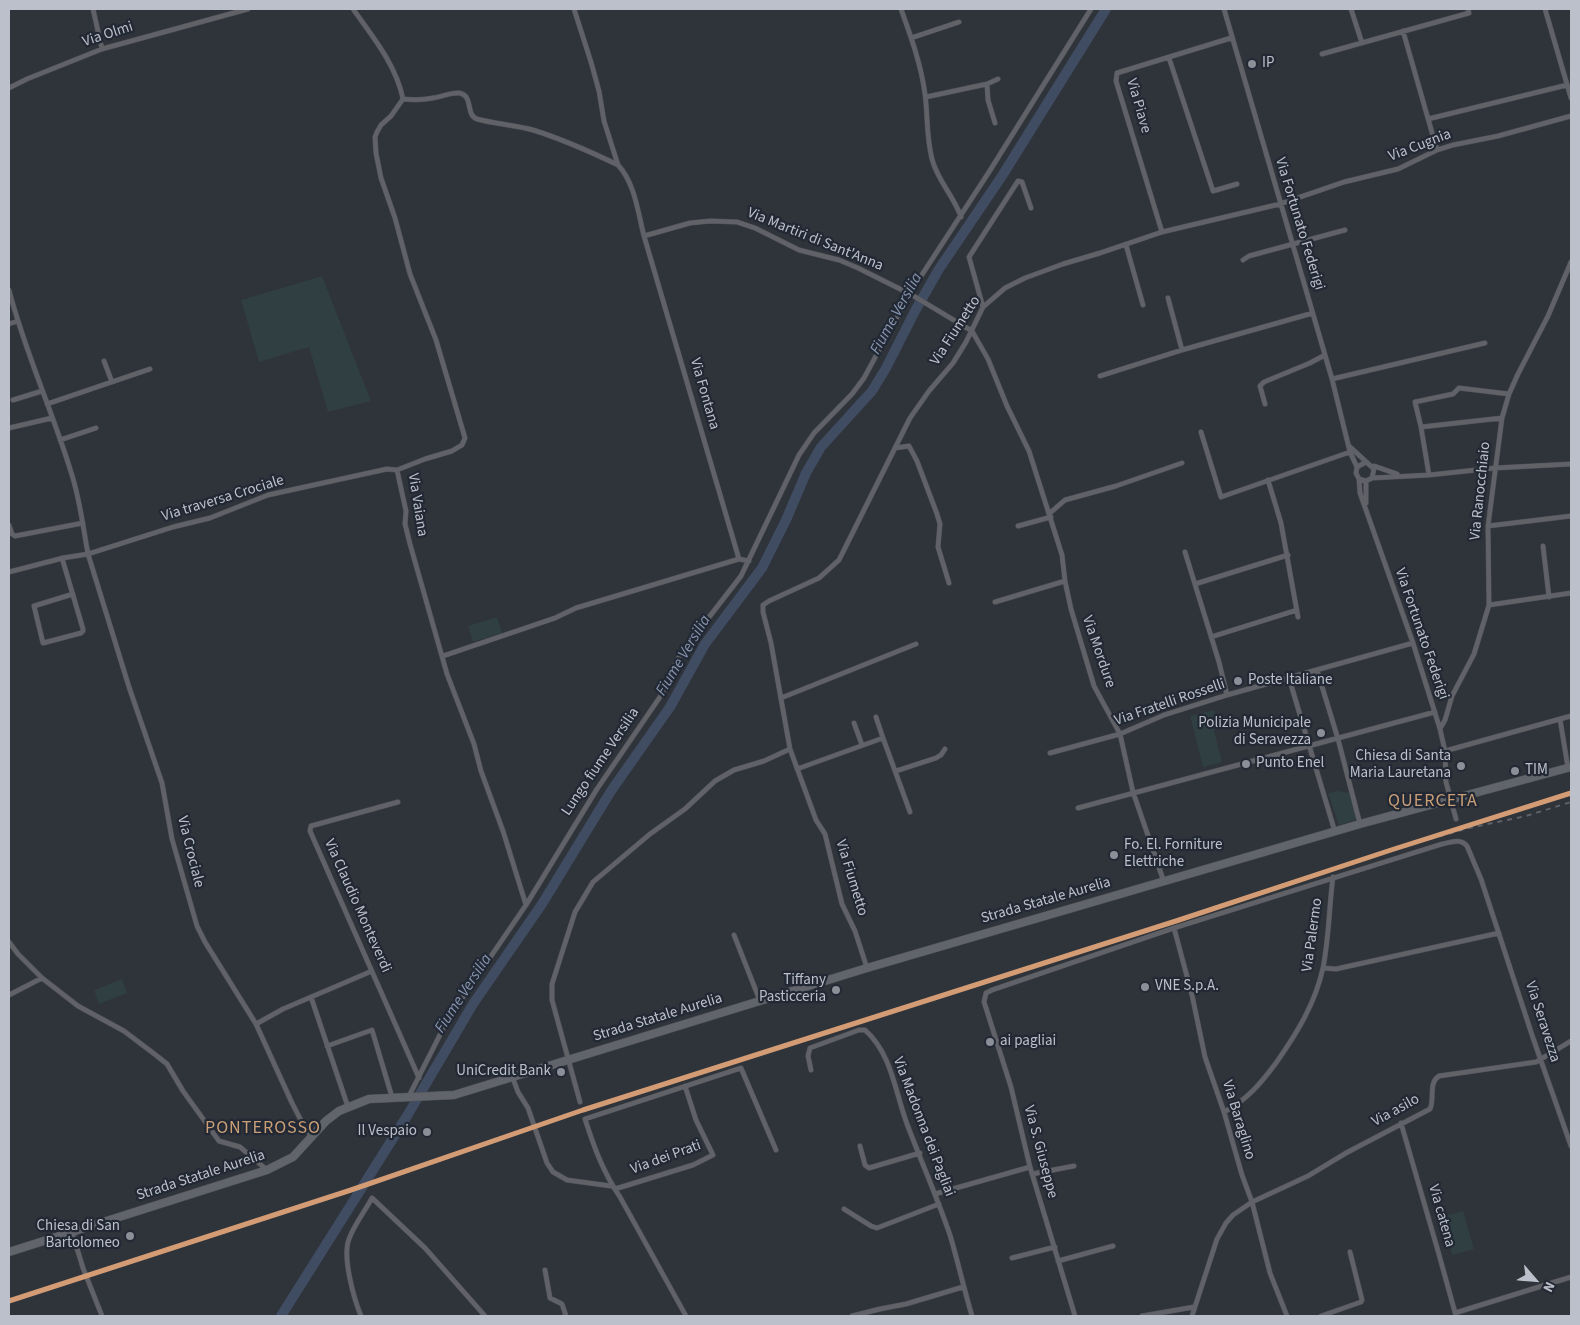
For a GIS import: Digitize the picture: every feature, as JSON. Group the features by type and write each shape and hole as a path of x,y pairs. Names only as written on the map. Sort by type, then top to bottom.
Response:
{"main road":[{"name":"Strada Statale Aurelia","path":"9,1252 267,1170 293,1157 326,1121 339,1111 368,1098 454,1095 867,968 1360,824 1569,767"}],"street":[{"path":"93,9 102,49"},
{"name":"Via Olmi","path":"9,88 102,49 233,11 248,9"},
{"path":"353,9 382,50 394,71 401,87 403,99 429,99 456,92 462,93 468,100 472,115 476,119 508,124 553,136 618,165"},
{"path":"574,9 593,72 604,121 618,165 624,172 634,196 644,236"},
{"path":"901,9 920,66 926,97 927,135 932,160 935,170 946,192 956,205 960,217"},
{"path":"911,294 1091,9"},
{"name":"Via Fortunato Federigi","path":"1224,9 1332,379 1349,449 1357,466"},
{"path":"1351,9 1362,43"},
{"path":"1322,54 1469,13 1468,9"},
{"path":"1545,9 1571,98"},
{"path":"911,38 959,22"},
{"path":"1403,31 1437,150"},
{"name":"Via Piave","path":"1162,232 1116,81 1117,73 1232,38"},
{"path":"1168,58 1213,191 1237,184"},
{"path":"926,97 986,84 998,79"},
{"path":"986,84 988,100 995,123"},
{"path":"1428,119 1567,85"},
{"name":"Via Vaiana","path":"403,99 377,132 375,137 376,153 381,178 395,218 410,274 436,340 465,438 462,446 452,451 425,458 397,470 406,511 405,524 456,698 468,728 526,905"},
{"name":"Via Cugnia","path":"1280,204 1344,182 1398,169 1437,150 1453,145 1498,136 1571,116"},
{"path":"983,307 969,257 1018,181 1022,182 1031,208"},
{"name":"Via Fiumetto","path":"867,968 855,931 842,904 825,834 816,820 790,749 763,605 819,578 839,560 910,418 929,391 953,363 972,331 983,307 1005,288 1025,278 1063,264 1162,232 1280,204"},
{"name":"Via Martiri di Sant'Anna","path":"644,236 690,223 710,221 737,222 755,228 799,250 839,260 911,294 936,309"},
{"path":"1243,260 1249,256 1345,230"},
{"name":"Via Fontana","path":"644,236 739,559"},
{"path":"1126,245 1143,305"},
{"name":"Via Ranocchiaio","path":"1440,729 1445,720 1452,696 1474,654 1489,605 1488,526 1502,418 1509,394 1559,294 1571,262"},
{"name":"Via Crociale","path":"9,290 17,321 71,471 80,505 88,554 132,697 162,783 172,839 197,926 256,1024 292,1103 306,1130 313,1136"},
{"name":"Lungo fiume Versilia","path":"411,1096 448,1019 526,905 596,790 662,694 682,652 741,576 799,455 814,433 852,394 864,378 911,294"},
{"path":"1168,298 1182,350"},
{"name":"Via Mordure","path":"936,309 972,331 988,359 1007,406 1030,451 1062,555 1065,581 1076,628 1094,686 1120,734 1133,792 1164,882"},
{"path":"1100,376 1182,350 1313,313"},
{"path":"9,324 17,321"},
{"path":"1332,379 1485,343"},
{"path":"1265,404 1260,386 1264,382 1325,355"},
{"path":"104,361 112,382"},
{"path":"47,404 150,369"},
{"path":"1429,475 1421,428 1414,402 1454,394 1459,388 1509,394"},
{"path":"13,400 42,391"},
{"path":"9,428 52,418"},
{"path":"1421,428 1502,418"},
{"path":"60,440 96,428"},
{"path":"1201,432 1221,497 1349,449 1373,466 1388,472 1404,475"},
{"path":"895,448 905,445 909,446 917,461 940,524 938,547 949,584"},
{"path":"1366,462 1357,466 1356,473 1359,479 1366,481 1372,478 1404,475 1429,475 1495,468 1571,464"},
{"path":"1018,526 1050,515 1065,500 1116,486 1182,463"},
{"path":"1372,478 1375,472 1373,466"},
{"name":"Via traversa Crociale","path":"88,554 174,527 210,518 268,495 388,469 397,470"},
{"name":"Via Fortunato Federigi","path":"1359,479 1360,493 1413,643 1440,729 1445,751 1446,782 1456,819"},
{"path":"1268,480 1276,502 1288,555 1298,617"},
{"path":"1366,481 1366,507"},
{"path":"1488,526 1571,516"},
{"path":"9,525 12,534 15,536 83,523"},
{"path":"1543,546 1549,597"},
{"path":"1185,552 1227,695"},
{"path":"9,572 62,558 88,554"},
{"path":"1195,584 1288,555"},
{"path":"62,558 73,594 83,629 83,632 43,644 34,606 73,594"},
{"path":"443,656 555,618 576,608 739,559 749,561"},
{"path":"995,602 1065,581"},
{"path":"1489,605 1571,593"},
{"path":"1210,637 1297,610"},
{"name":"Via Fratelli Rosselli","path":"1050,753 1120,734 1164,715 1227,695 1413,643"},
{"path":"781,698 916,644"},
{"path":"1317,670 1338,738 1360,824"},
{"path":"1289,678 1335,832"},
{"path":"1078,808 1435,712"},
{"path":"1445,751 1571,716"},
{"path":"876,717 910,812"},
{"path":"1560,719 1569,767"},
{"path":"854,723 862,746"},
{"path":"797,769 883,738"},
{"path":"580,1102 552,1000 552,984 570,926 585,893 593,882 622,857 685,809 715,781 734,770 764,761 790,749"},
{"path":"896,771 936,758 942,755 945,749"},
{"name":"Via Claudio Monteverdi","path":"398,802 311,826 310,831 419,1078"},
{"name":"Via Seravezza","path":"1333,877 1458,840 1467,846 1481,879 1540,1059 1571,1146"},
{"path":"1174,928 1333,877"},
{"name":"Via Palermo","path":"1224,1112 1236,1106 1261,1082 1297,1034 1311,1005 1323,968 1333,877"},
{"name":"Via S. Giuseppe","path":"1075,1316 1030,1167 1011,1088 984,1002 986,993 1174,928"},
{"name":"Via Baraglino","path":"1174,928 1192,995 1205,1057 1252,1202 1270,1273 1287,1316"},
{"path":"1323,968 1336,969 1499,933"},
{"path":"734,935 760,1001"},
{"path":"9,942 42,978 78,1006 124,1031 157,1056 166,1064 188,1099 219,1141 240,1147 267,1170"},
{"path":"256,1024 283,1009 372,971"},
{"path":"9,995 42,978"},
{"path":"311,997 348,1106"},
{"path":"327,1046 372,1030 392,1097"},
{"name":"Via Madonna dei Pagliai","path":"811,1070 808,1056 810,1048 858,1030 865,1030 874,1040 892,1071 907,1125 920,1153 950,1236 972,1316"},
{"path":"1540,1059 1571,1041"},
{"name":"Via asilo","path":"1192,1316 1220,1230 1233,1215 1252,1202 1308,1176 1346,1153 1430,1109 1432,1105 1433,1082 1439,1076 1518,1066 1536,1062 1540,1059"},
{"path":"686,1316 613,1188 585,1119 741,1068 776,1150"},
{"path":"512,1076 518,1092 528,1108 547,1163 553,1172 567,1180 613,1188"},
{"name":"Via dei Prati","path":"613,1188 692,1164 713,1155 696,1120 685,1086"},
{"name":"Via catena","path":"1401,1124 1455,1314"},
{"path":"860,1146 865,1165 869,1168 920,1153"},
{"path":"1032,1174 1074,1166"},
{"path":"935,1194 1030,1167"},
{"path":"361,1316 348,1266 348,1240 372,1198 425,1248 485,1316"},
{"path":"844,1209 877,1228 939,1204"},
{"path":"72,1232 83,1268 102,1316"},
{"path":"1058,1261 1113,1246"},
{"path":"1012,1258 1055,1247"},
{"path":"1321,1316 1362,1300 1350,1252"},
{"path":"544,1270 550,1298 562,1304 566,1316"},
{"path":"1455,1314 1571,1277"},
{"path":"852,1316 906,1304 963,1286"},
{"path":"1142,1316 1194,1307"}],"shaded area":[{"path":"322,276 371,401 328,412 309,347 259,362 241,300"},
{"path":"497,617 502,633 473,642 468,626"},
{"path":"1214,710 1217,721 1212,723 1222,762 1203,767 1190,716"},
{"path":"1338,791 1349,793 1356,817 1355,820 1339,825 1328,793"},
{"path":"122,979 127,993 99,1004 94,990"},
{"path":"1463,1211 1474,1249 1452,1255 1442,1217"}],"waterway":[{"name":"Fiume Versilia","path":"281,1316 407,1116 473,1004 542,904 611,791 670,707 705,644 762,568 786,520 806,473 821,447 872,391 939,269 1002,176 1106,9"}],"railway":[{"path":"1391,850 1469,828 1526,816 1571,802"}],"transit line":[{"path":"9,1301 351,1190 583,1110 1571,793"}],"place":[{"name":"IP","path":"1252,64"},
{"name":"Poste Italiane","path":"1238,681"},
{"name":"Polizia Municipale di Seravezza","path":"1321,733"},
{"name":"Punto Enel","path":"1246,764"},
{"name":"Chiesa di Santa Maria Lauretana","path":"1461,766"},
{"name":"TIM","path":"1515,771"},
{"name":"Fo. El. Forniture Elettriche","path":"1114,855"},
{"name":"VNE S.p.A.","path":"1145,987"},
{"name":"Tiffany Pasticceria","path":"836,990"},
{"name":"ai pagliai","path":"990,1042"},
{"name":"UniCredit Bank","path":"561,1072"},
{"name":"Il Vespaio","path":"427,1132"},
{"name":"Chiesa di San Bartolomeo","path":"130,1236"}],"district":[{"name":"QUERCETA","path":"1433,802"},
{"name":"PONTEROSSO","path":"263,1129"}]}
